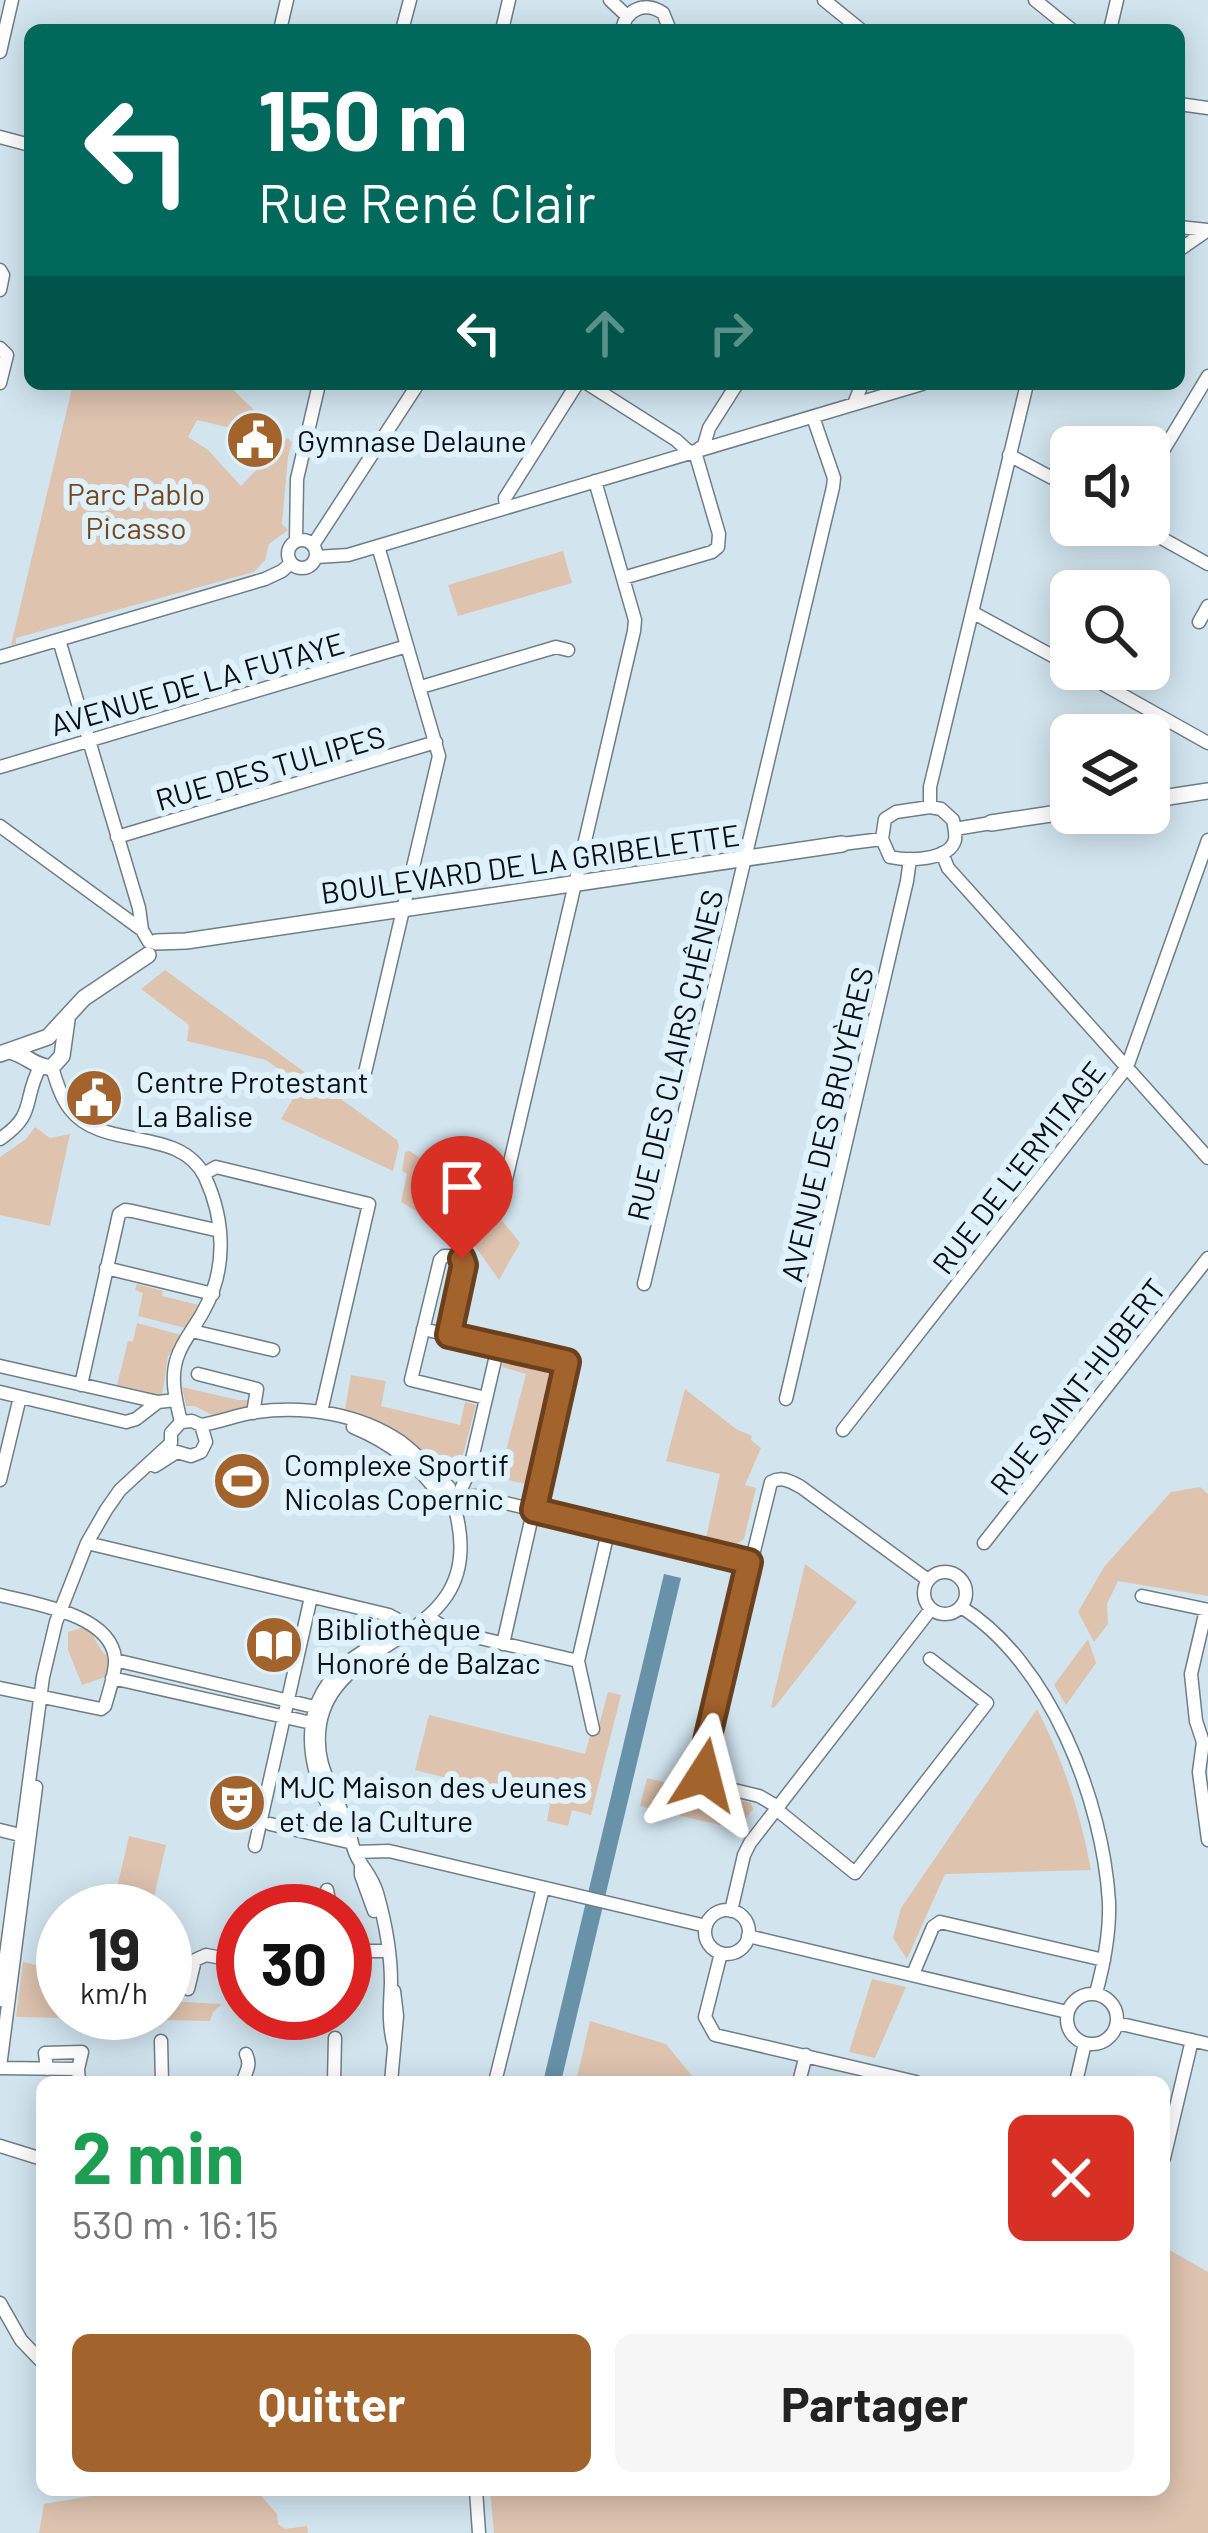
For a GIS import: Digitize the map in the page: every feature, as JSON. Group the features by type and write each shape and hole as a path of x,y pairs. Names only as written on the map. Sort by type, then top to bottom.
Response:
{"main road":[{"path":"1170,797 1208,791"},
{"path":"991,823 1050,814"},
{"name":"BOULEVARD DE LA GRIBELETTE","path":"42,1055 84,998 151,944 842,844"},
{"path":"5,1052 42,1055 57,1042 62,1051 68,1017"}],"street":[{"path":"0,52 12,0"},
{"path":"610,0 625,23 653,4"},
{"path":"824,0 854,24"},
{"path":"1035,0 1065,24"},
{"path":"0,270 0,290"},
{"path":"0,348 7,355 0,383"},
{"path":"1170,439 1208,376"},
{"path":"296,542 297,479 318,390"},
{"path":"414,390 315,551 308,567 298,568 288,551 296,542 303,540 315,551 348,555 902,390"},
{"path":"506,507 505,498 574,390"},
{"path":"597,390 695,452 704,445 733,390"},
{"path":"854,404 860,390"},
{"path":"929,807 929,788 1025,390"},
{"name":"RUE DES CLAIRS CHÊNES","path":"644,1285 833,487 814,417"},
{"path":"623,578 718,548 719,534 695,452"},
{"path":"1009,455 1050,477"},
{"path":"504,1188 634,631 635,620 595,481"},
{"path":"1170,543 1208,564"},
{"path":"363,1081 438,762 421,687 378,546"},
{"path":"0,657 266,579 291,563"},
{"path":"1198,622 1208,606"},
{"path":"972,612 1050,655"},
{"path":"59,640 151,944"},
{"name":"AVENUE DE LA FUTAYE","path":"0,767 407,646"},
{"path":"421,687 556,647 568,650"},
{"path":"1114,690 1208,742"},
{"name":"RUE DES TULIPES","path":"117,837 436,742"},
{"path":"929,807 946,811 955,829 953,845 942,854 910,859 890,857 882,839 889,815 929,807"},
{"path":"955,829 991,823"},
{"path":"0,826 151,944"},
{"name":"BOULEVARD DE LA GRIBELETTE","path":"842,844 882,839"},
{"name":"RUE DE L'ERMITAGE","path":"843,1430 1127,1066 1208,840"},
{"path":"942,854 948,868 1208,1158"},
{"name":"AVENUE DES BRUYÈRES","path":"787,1399 910,859"},
{"path":"0,1139 23,1120 42,1055"},
{"path":"42,1055 66,1103 82,1121 116,1136 172,1148 210,1171 369,1204 320,1412"},
{"path":"182,1421 173,1380 176,1361 213,1294 221,1258 210,1171"},
{"path":"81,1385 119,1214 124,1210 220,1231"},
{"path":"449,1335 464,1265 458,1256 449,1255 440,1260 411,1380 486,1398"},
{"name":"RUE SAINT-HUBERT","path":"984,1543 1208,1258"},
{"path":"106,1268 213,1294"},
{"path":"422,1329 567,1362 503,1644"},
{"path":"192,1330 273,1350"},
{"path":"454,1496 469,1472 498,1347"},
{"path":"0,1366 158,1402 176,1400"},
{"path":"198,1374 257,1388 253,1413"},
{"path":"0,1392 131,1422 158,1402"},
{"path":"0,1480 20,1397"},
{"path":"204,1431 253,1413 297,1410 358,1421 414,1452 454,1496 462,1538 458,1571 444,1600 334,1690 319,1708 310,1746 313,1768 356,1854 387,1951 388,2023 394,2046 389,2076"},
{"path":"204,1431 271,1418 318,1419 350,1426 397,1449 454,1496 482,1498 749,1562"},
{"path":"192,1420 204,1431 204,1447 196,1454 186,1456 174,1447 171,1432 182,1421 192,1420"},
{"path":"78,2075 0,2068 10,1910 32,1795 47,1654 59,1610 120,1490 174,1447"},
{"path":"928,1580 800,1486 778,1478 771,1481 701,1766 710,1784 759,1796 855,1873 987,1703 930,1659"},
{"path":"593,1729 578,1661 609,1528"},
{"path":"90,1544 389,1616 409,1629"},
{"path":"938,1573 957,1576 965,1587 962,1606 943,1615 931,1609 924,1598 928,1580 938,1573"},
{"path":"0,1595 91,1623 108,1642 115,1660 101,1708 0,1688"},
{"path":"1142,1596 1207,1610 1191,1674 1203,1742 1199,1772 1208,1840"},
{"path":"255,1846 311,1597"},
{"path":"962,1606 994,1630 1050,1702 1094,1815 1104,1861 1108,1926 1096,1994"},
{"path":"731,1911 744,1855 931,1609"},
{"path":"428,1617 450,1631 578,1661"},
{"path":"115,1660 319,1708"},
{"path":"112,1678 316,1724"},
{"path":"270,1824 356,1854 389,1851 706,1926"},
{"path":"0,1830 25,1836"},
{"path":"0,1856 22,1861"},
{"path":"496,2076 543,1888"},
{"path":"731,1911 746,1923 748,1936 736,1952 721,1953 710,1946 706,1926 718,1912 731,1911"},
{"path":"913,1974 933,1927 940,1922 1104,1960"},
{"path":"0,2000 8,1936"},
{"path":"748,1936 1067,2012"},
{"path":"372,1951 387,1951"},
{"path":"721,1953 705,2018 715,2035 883,2076"},
{"path":"192,1972 195,1960 206,1954 216,1956"},
{"path":"1096,1994 1110,2001 1117,2023 1109,2037 1085,2043 1072,2035 1067,2012 1075,1999 1096,1994"},
{"path":"1117,2023 1208,2044"},
{"path":"334,2076 335,2040"},
{"path":"1170,2133 1192,2040"},
{"path":"161,2042 162,2076"},
{"path":"1077,2076 1085,2043"},
{"path":"246,2054 247,2076"},
{"path":"801,2076 806,2055"},
{"path":"0,2146 36,2156"},
{"path":"0,2302 21,2340 36,2356"},
{"path":"476,2496 479,2533"}],"green space":[{"name":"Parc Pablo Picasso","path":"72,390 233,390 254,410 235,429 197,420 188,437 208,450 241,486 287,438 292,442 282,524 288,530 269,544 265,560 254,572 16,638 11,645"},
{"path":"563,551 572,583 458,616 448,585"},
{"path":"165,970 397,1140 393,1171 281,1119 301,1085 266,1060 187,1041 189,1025 141,989"},
{"path":"35,1127 50,1138 70,1134 50,1226 0,1215 0,1157"},
{"path":"410,1151 497,1214 520,1243 499,1280 475,1246 401,1202 407,1174 402,1171 405,1152"},
{"path":"137,1284 203,1306 189,1329 138,1316 143,1293 135,1290"},
{"path":"137,1323 185,1336 168,1356 162,1396 117,1385"},
{"path":"505,1356 556,1369 525,1484 499,1478 526,1374 502,1367"},
{"path":"351,1375 386,1381 381,1406 460,1425 465,1402 476,1405 458,1474 444,1473 399,1434 345,1409"},
{"path":"182,1387 250,1400 251,1406 212,1415 186,1406"},
{"path":"685,1389 752,1436 761,1448 745,1485 756,1488 744,1539 735,1545 706,1538 720,1474 666,1461"},
{"path":"1200,1487 1208,1494 1208,1596 1118,1581 1107,1604 1108,1624 1094,1642 1078,1612 1104,1567 1171,1492"},
{"path":"805,1564 857,1602 774,1708 771,1707"},
{"path":"85,1627 95,1633 104,1654 110,1655 108,1676 82,1685 68,1650 68,1632"},
{"path":"1088,1639 1096,1663 1066,1705 1054,1685"},
{"path":"608,1692 621,1695 591,1815 572,1810 568,1826 547,1821 550,1804 415,1770 429,1715 585,1754 591,1733 597,1733"},
{"path":"1037,1709 1070,1788 1091,1870 945,1874 907,1959 893,1938 901,1908"},
{"path":"647,1778 751,1803 753,1809 737,1829 640,1806"},
{"path":"129,1836 166,1845 157,1884 118,1884"},
{"path":"23,1962 36,1965 36,2017 16,2017"},
{"path":"872,1979 906,1987 875,2058 849,2052"},
{"path":"192,2002 216,2004 210,2021 192,2021"},
{"path":"590,2021 666,2044 692,2076 577,2076"},
{"path":"1170,2250 1208,2272 1208,2533 494,2533 491,2496 1170,2496"},
{"path":"91,2496 261,2496 277,2514 278,2524 285,2529 307,2526 308,2533 39,2533 44,2504"}],"water":[{"path":"664,1574 681,1578 562,2076 544,2076"}],"place":[{"name":"Gymnase Delaune","path":"255,440"},
{"name":"Centre Protestant La Balise","path":"94,1098"},
{"name":"Complexe Sportif Nicolas Copernic","path":"242,1481"},
{"name":"Bibliothèque Honoré de Balzac","path":"274,1645"},
{"name":"MJC Maison des Jeunes et de la Culture","path":"237,1803"}],"route":[{"path":"462,1259 449,1335 567,1362 534,1510 749,1562 701,1766 704,1775"}]}
